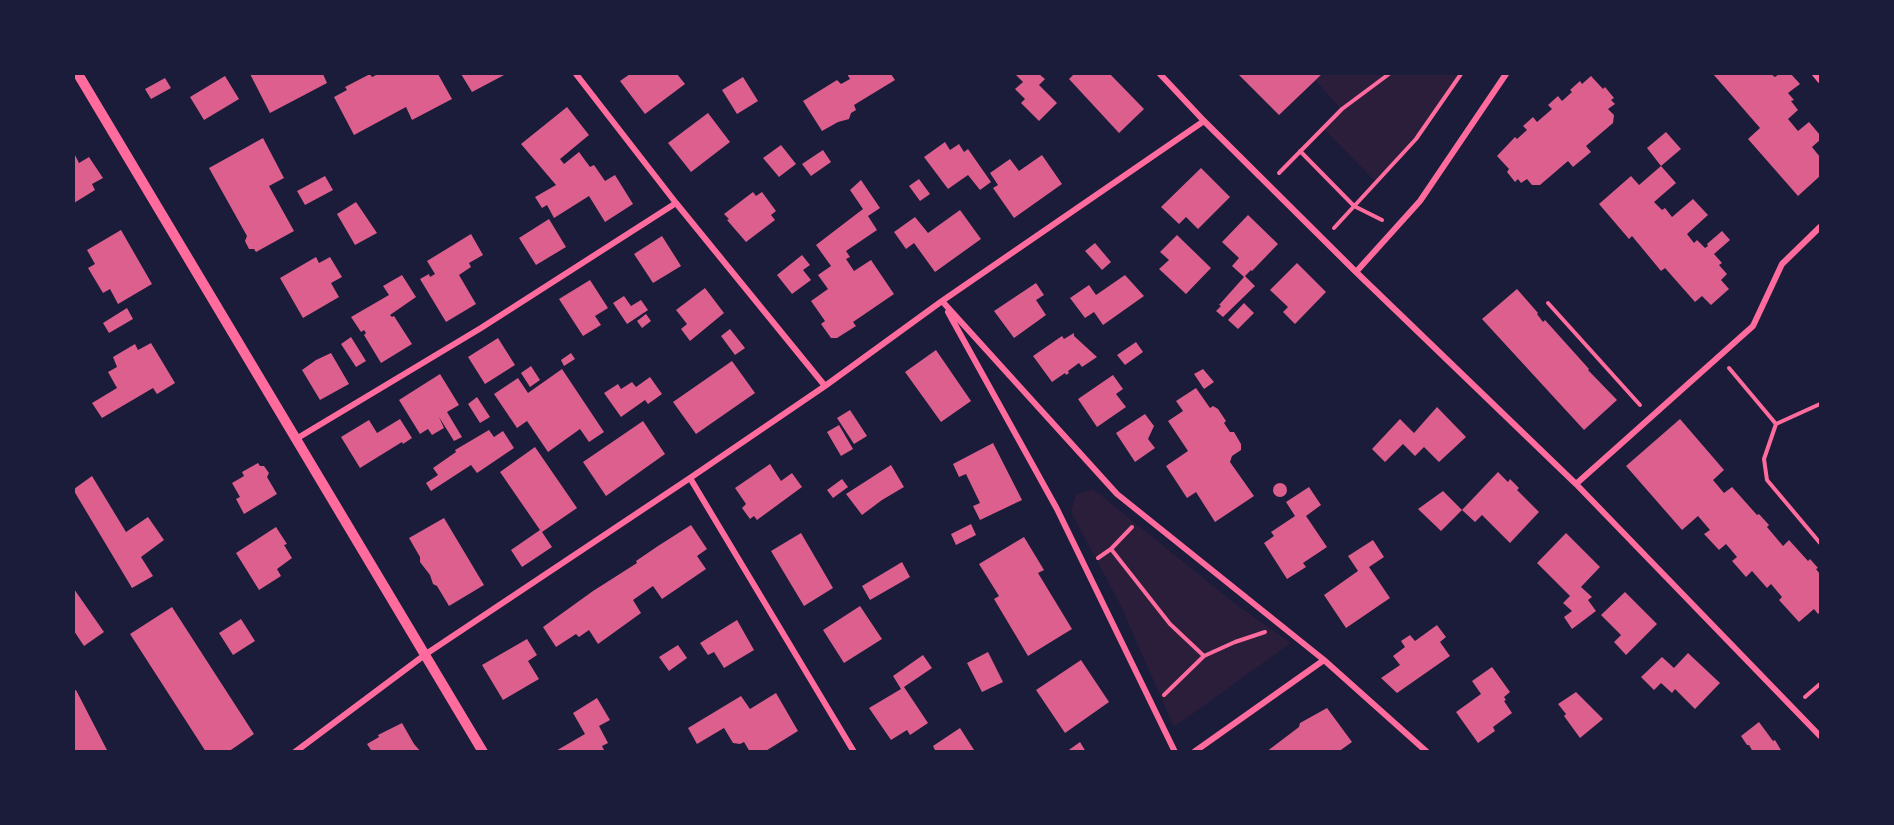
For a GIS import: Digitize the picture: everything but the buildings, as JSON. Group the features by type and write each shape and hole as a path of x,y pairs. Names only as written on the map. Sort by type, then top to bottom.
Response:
{"street":[{"path":"78,74 483,752"},
{"path":"576,74 825,386"},
{"path":"1160,74 1356,272 1576,484 1821,736"},
{"path":"1356,272 1420,201 1506,74"},
{"path":"1815,74 1821,80"},
{"path":"295,752 426,654 825,386 942,301 1204,121"},
{"path":"295,439 481,328 676,202"},
{"path":"1576,484 1753,326 1782,264 1821,227"},
{"path":"942,301 1117,494 1324,660 1428,752"},
{"path":"942,301 1057,509 1175,752"},
{"path":"690,478 854,752"},
{"path":"1194,752 1324,660"}],"path":[{"path":"1268,184 1342,109 1389,74"},
{"path":"1324,240 1416,139 1461,74"},
{"path":"1300,151 1354,206 1395,228"},
{"path":"1548,303 1651,417"},
{"path":"1719,356 1776,424"},
{"path":"1821,404 1776,424 1764,459 1767,480 1821,543"},
{"path":"1084,566 1111,549 1143,515"},
{"path":"1111,549 1170,624 1204,656"},
{"path":"1153,706 1204,656 1235,642 1283,626"}],"shaded area":[{"path":"1322,74 1461,74 1416,139 1376,182 1323,128 1341,109 1315,80"},
{"path":"1093,489 1238,606 1291,643 1174,727 1119,602 1071,512 1076,494"}]}
